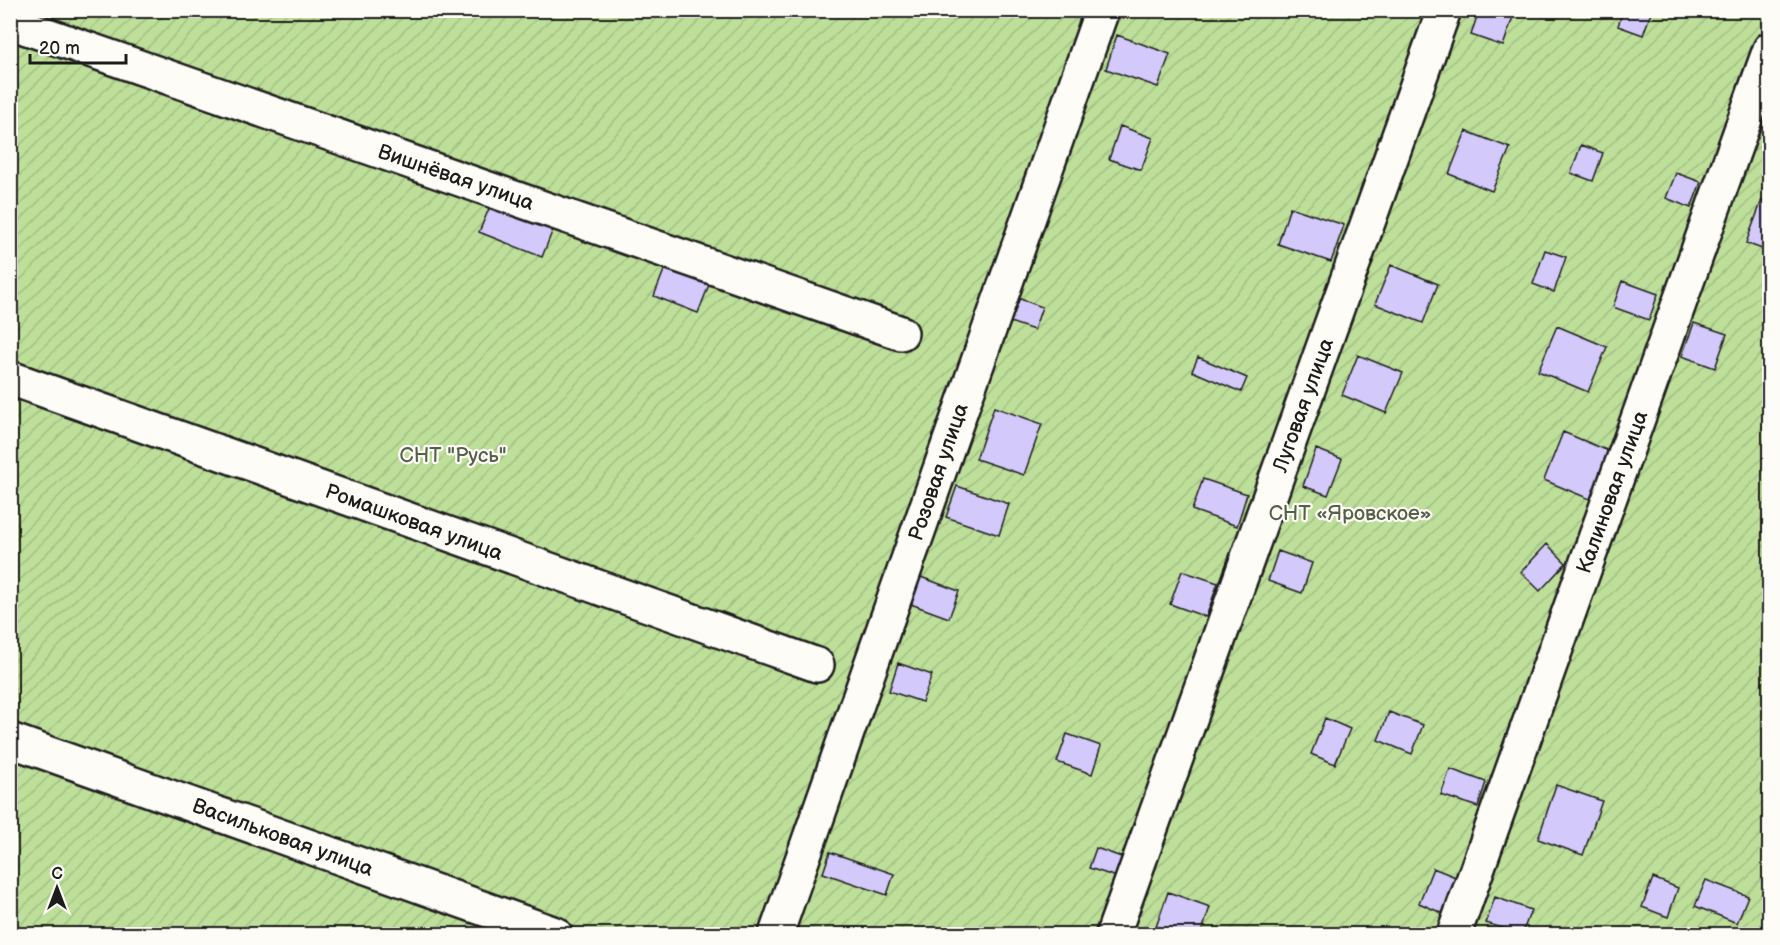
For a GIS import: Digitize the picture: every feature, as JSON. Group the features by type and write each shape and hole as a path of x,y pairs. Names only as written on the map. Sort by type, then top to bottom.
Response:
{"street":[{"name":"Розовая улица","path":"776,934 1102,10"},
{"name":"Луговая улица","path":"1113,934 1444,10"},
{"name":"Вишнёвая улица","path":"10,22 901,333"},
{"name":"Калиновая улица","path":"1454,934 1770,49"},
{"name":"Ромашковая улица","path":"10,378 817,665"},
{"name":"Васильковая улица","path":"10,740 555,934"}],"green space":[{"path":"10,11 1769,11 1769,934 11,934"}],"building":[{"path":"1479,10 1494,10 1513,17 1503,46 1471,35"},
{"path":"1623,10 1652,10 1643,35 1618,26"},
{"path":"1117,35 1170,54 1158,87 1106,69"},
{"path":"1120,126 1153,138 1141,170 1109,159"},
{"path":"1466,131 1510,148 1492,191 1449,174"},
{"path":"1581,145 1603,153 1593,181 1571,173"},
{"path":"1676,173 1701,182 1691,208 1666,198"},
{"path":"494,197 556,222 542,257 479,232"},
{"path":"1762,200 1770,202 1770,252 1746,243"},
{"path":"1290,207 1344,225 1331,262 1278,244"},
{"path":"1545,250 1566,257 1554,292 1533,284"},
{"path":"668,260 712,277 698,313 654,296"},
{"path":"1391,265 1438,284 1423,323 1375,304"},
{"path":"1622,281 1658,294 1649,320 1613,307"},
{"path":"1015,297 1042,307 1034,330 1007,321"},
{"path":"1694,323 1727,334 1715,368 1682,356"},
{"path":"1557,326 1607,347 1588,392 1538,371"},
{"path":"1358,355 1403,373 1386,413 1342,395"},
{"path":"1198,357 1247,378 1241,392 1192,371"},
{"path":"994,407 1042,424 1024,475 976,459"},
{"path":"1563,432 1611,452 1592,500 1544,480"},
{"path":"1316,449 1342,459 1328,495 1303,486"},
{"path":"1203,479 1247,494 1237,526 1192,510"},
{"path":"957,486 1009,504 999,535 946,517"},
{"path":"1547,544 1566,563 1540,591 1521,572"},
{"path":"1278,551 1312,563 1302,593 1268,581"},
{"path":"1182,571 1218,583 1206,617 1170,604"},
{"path":"918,576 959,591 949,618 908,603"},
{"path":"898,663 932,675 922,702 889,691"},
{"path":"1389,712 1423,725 1412,754 1378,740"},
{"path":"1325,718 1350,729 1335,764 1311,754"},
{"path":"1067,734 1101,746 1092,774 1057,762"},
{"path":"1450,769 1486,782 1478,807 1441,795"},
{"path":"1556,785 1602,801 1583,855 1538,839"},
{"path":"1096,848 1127,859 1120,878 1089,868"},
{"path":"830,852 894,874 887,895 823,873"},
{"path":"1433,868 1458,878 1444,914 1419,903"},
{"path":"1653,878 1678,888 1668,917 1642,907"},
{"path":"1706,880 1748,896 1737,923 1695,906"},
{"path":"1168,892 1210,907 1201,934 1154,933"},
{"path":"1495,897 1531,910 1522,934 1486,923"}],"park label":[{"name":"СНТ \"Русь\"","path":"453,455"},
{"name":"СНТ «Яровское»","path":"1350,513"}]}
